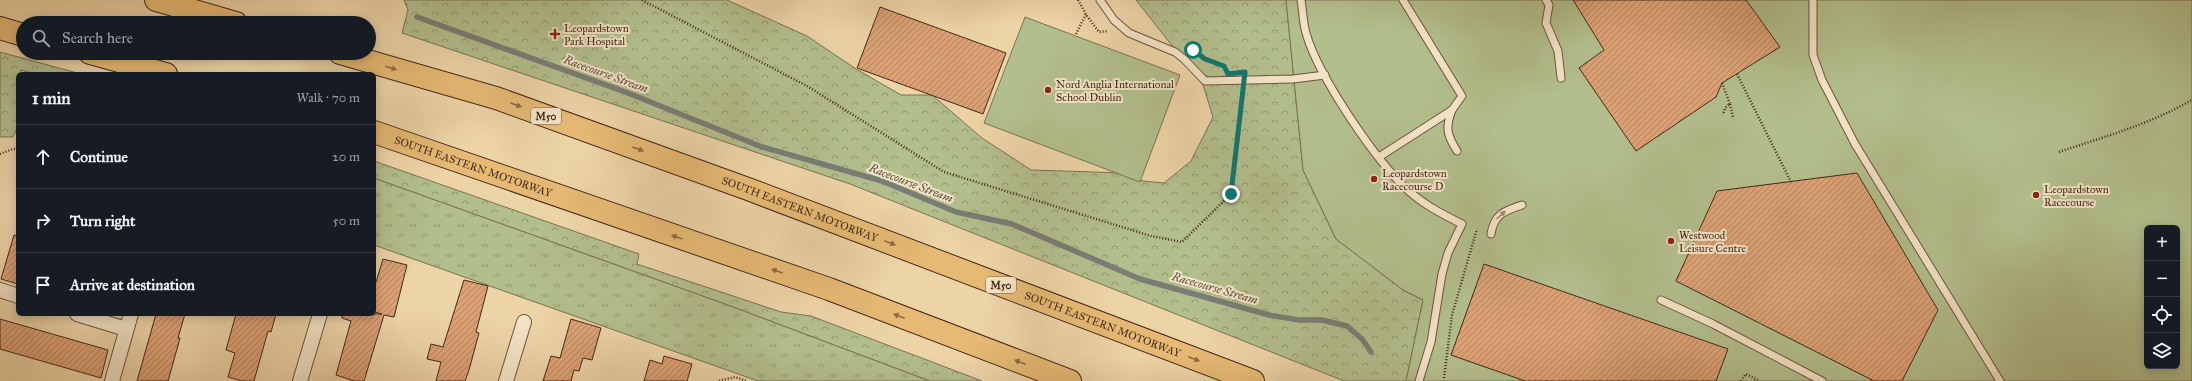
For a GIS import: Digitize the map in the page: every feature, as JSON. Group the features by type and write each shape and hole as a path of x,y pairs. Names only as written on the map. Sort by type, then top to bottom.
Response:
{"highway":[{"path":"156,0 212,16"},
{"path":"0,28 16,33"},
{"path":"115,60 159,72"},
{"name":"SOUTH EASTERN MOTORWAY","path":"364,60 496,98 748,189 1254,381"},
{"name":"SOUTH EASTERN MOTORWAY","path":"376,133 829,289 1070,381"}],"street":[{"path":"0,290 16,295"},
{"path":"84,316 126,329"},
{"path":"112,381 130,316"},
{"path":"300,381 319,316"},
{"path":"506,381 524,322"}],"lane":[{"path":"1100,0 1114,20 1129,33 1175,52 1184,59 1205,81 1293,79 1325,75"},
{"path":"1301,0 1306,33 1325,75 1356,125 1392,175 1410,192 1437,211 1462,224 1448,253 1442,274 1431,342 1419,381"},
{"path":"1403,0 1462,96 1452,110 1447,122 1448,137 1457,151"},
{"path":"1546,0 1549,5 1546,23 1558,51 1562,78"},
{"path":"1813,0 1814,55 1822,80 1855,144 2000,381"},
{"path":"1379,157 1452,110"},
{"path":"1491,234 1493,222 1504,211 1522,205"},
{"path":"1661,300 1713,324 1822,381"}],"path":[{"path":"642,0 807,86 944,172 1151,236 1182,242 1231,194 1245,72 1228,74 1224,66 1205,59 1193,50"},
{"path":"1076,34 1086,14"},
{"path":"1737,74 1791,182"},
{"path":"1722,84 1730,104 1733,117"},
{"path":"2059,152 2135,127 2192,100"},
{"path":"1723,115 1725,108 1730,104"},
{"path":"0,154 16,149"},
{"path":"1444,378 1452,315 1477,229"},
{"path":"1741,381 1746,374 1759,381"},
{"path":"719,381 735,376 747,381"}],"green space":[{"path":"404,0 727,0 807,36 856,69 901,95 932,95 982,138 1031,170 1124,173 1143,181 1164,183 1191,161 1213,117 1203,85 1136,0 1286,0 1303,170 1336,239 1403,290 1423,300 1406,381 1344,381 850,184 402,33 408,10"},
{"path":"1286,0 2192,0 2192,381 1406,381 1423,300 1403,290 1336,239 1303,170"},
{"path":"1025,17 1180,75 1140,182 984,123"},
{"path":"0,52 16,56 16,60 29,60 74,72 28,72 21,70 21,72 16,72 16,130 13,137 0,137"},
{"path":"376,162 639,254 637,264 781,312 811,316 982,381 930,381 728,305 376,179"},
{"path":"376,179 728,305 930,381 758,381 376,246"}],"building":[{"path":"1573,0 1746,0 1780,47 1722,83 1716,97 1636,151 1579,68 1604,50"},
{"path":"880,7 1006,53 983,114 857,68"},
{"path":"1857,173 1938,310 1902,381 1874,381 1676,281 1717,191"},
{"path":"14,235 16,236 16,283 1,279"},
{"path":"383,259 407,265 394,317 384,315 364,381 354,381 336,375 351,321 342,318 342,316 376,316 376,314 382,314 376,312 376,282"},
{"path":"1484,264 1728,349 1716,381 1525,381 1451,355"},
{"path":"464,280 488,286 476,332 479,333 469,370 465,381 436,381 441,362 427,359 431,344 443,347"},
{"path":"155,316 184,316 168,381 137,381"},
{"path":"235,316 275,316 271,332 268,331 254,381 242,381 228,377 235,353 226,350"},
{"path":"0,319 108,350 101,378 0,349"},
{"path":"571,319 601,328 592,360 583,358 579,371 574,370 571,381 543,381 551,356 560,358"},
{"path":"664,356 692,364 687,381 644,381 650,360 662,364"}],"waterway":[{"name":"Racecourse Stream","path":"417,17 628,93 762,147 882,181 956,212 1012,224 1140,279 1269,315 1299,320 1322,320 1347,326 1362,339 1371,352"}],"place":[{"name":"Leopardstown Park Hospital","path":"555,34"},
{"name":"Nord Anglia International School Dublin","path":"1048,90"},
{"name":"Leopardstown Racecourse D","path":"1374,179"},
{"name":"Leopardstown Racecourse","path":"2036,195"},
{"name":"Westwood Leisure Centre","path":"1671,241"}],"route":[{"path":"1193,50 1205,59 1224,66 1228,74 1245,72 1231,194"}]}
